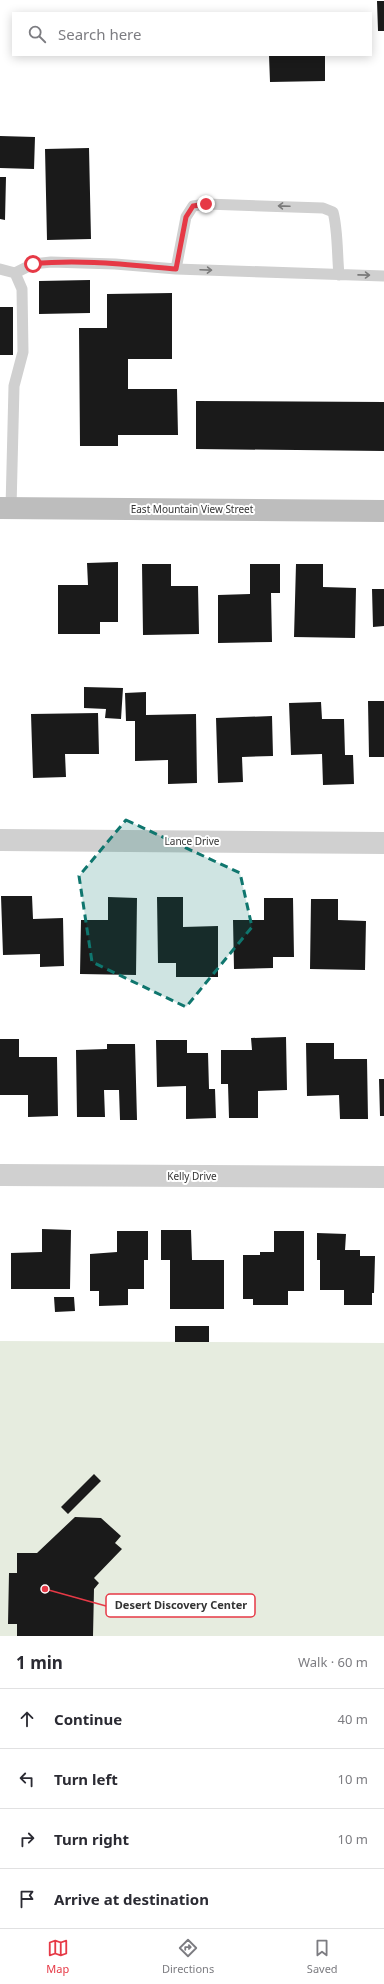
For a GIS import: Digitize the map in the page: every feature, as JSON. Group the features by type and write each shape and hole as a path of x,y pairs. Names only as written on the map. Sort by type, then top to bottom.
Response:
{"main road":[{"name":"East Mountain View Street","path":"6,508 384,511"}],"street":[{"name":"Lance Drive","path":"0,840 384,843"},
{"name":"Kelly Drive","path":"0,1175 384,1177"}],"lane":[{"path":"176,269 186,217 193,206 206,204 324,208 333,212 336,222 336,246 339,275"},
{"path":"0,269 15,273 33,264 51,262 115,264 176,269 384,276"},
{"path":"6,508 14,386 23,352 22,289 15,273"}],"highlighted area":[{"path":"126,820 240,873 252,927 186,1007 92,962 79,876"}],"shaded area":[{"path":"0,1341 384,1343 384,1636 0,1636"}],"building":[{"path":"377,1 384,1 384,31 378,31"},
{"path":"269,56 325,56 325,81 270,82"},
{"path":"0,136 35,137 34,169 0,168"},
{"path":"89,148 91,239 47,240 45,149"},
{"path":"0,177 6,177 5,220 0,219"},
{"path":"90,280 90,313 39,314 39,281"},
{"path":"172,293 172,359 128,359 128,389 177,389 178,435 118,435 118,446 80,446 79,328 107,328 107,294"},
{"path":"0,307 13,307 13,355 0,355"},
{"path":"196,401 384,402 384,451 196,449"},
{"path":"118,562 118,622 100,622 100,634 58,634 58,585 88,585 87,563"},
{"path":"142,564 171,564 171,586 198,586 199,634 143,635"},
{"path":"250,564 280,564 280,593 271,593 272,642 218,643 218,595 250,594"},
{"path":"296,564 323,564 323,587 356,588 355,638 294,637"},
{"path":"372,589 384,589 384,626 373,627"},
{"path":"84,687 123,688 121,719 105,718 106,709 84,708"},
{"path":"146,692 146,715 196,714 197,783 168,784 168,760 135,761 135,721 126,721 125,693"},
{"path":"368,701 384,701 384,757 369,757"},
{"path":"321,702 322,719 344,719 345,755 353,755 354,784 323,785 322,754 291,755 289,703"},
{"path":"98,713 99,754 65,754 66,777 33,778 31,714"},
{"path":"272,716 273,756 242,757 243,782 218,783 216,718"},
{"path":"1,896 32,896 33,919 63,918 64,966 40,967 40,954 3,955"},
{"path":"108,897 137,898 136,975 80,974 81,920 108,920"},
{"path":"157,897 183,897 183,927 218,926 218,977 176,977 176,963 158,963"},
{"path":"264,898 293,898 294,957 273,957 273,968 234,969 233,920 264,920"},
{"path":"311,899 338,899 338,920 366,921 365,970 310,969"},
{"path":"286,1037 287,1090 258,1091 258,1118 229,1118 228,1084 221,1084 221,1050 252,1050 251,1038"},
{"path":"0,1039 19,1039 19,1057 57,1057 58,1116 28,1117 28,1095 0,1095"},
{"path":"156,1040 187,1040 187,1053 208,1053 209,1089 215,1089 216,1118 186,1119 186,1086 157,1087"},
{"path":"306,1043 334,1043 334,1059 367,1059 368,1119 340,1119 339,1095 307,1096"},
{"path":"107,1044 135,1044 137,1120 120,1120 119,1090 104,1090 105,1117 77,1117 76,1050 107,1049"},
{"path":"379,1079 384,1079 384,1116 380,1116"},
{"path":"42,1229 71,1230 70,1289 11,1289 11,1253 42,1252"},
{"path":"161,1230 191,1230 192,1260 224,1260 224,1309 170,1309 170,1260 161,1260"},
{"path":"117,1231 148,1231 148,1260 144,1260 144,1289 128,1289 128,1305 99,1306 99,1291 90,1291 90,1254 117,1252"},
{"path":"274,1231 304,1231 304,1291 288,1291 288,1305 253,1305 253,1299 243,1299 243,1255 260,1255 260,1252 274,1252"},
{"path":"317,1233 346,1234 345,1250 360,1250 360,1256 375,1256 374,1293 372,1293 372,1305 344,1305 344,1290 320,1290 320,1260 317,1260"},
{"path":"54,1297 74,1297 75,1311 55,1312"},
{"path":"175,1326 209,1326 209,1342 175,1342"},
{"path":"94,1474 101,1481 68,1514 61,1507"},
{"path":"75,1517 101,1518 121,1536 115,1543 122,1549 94,1578 99,1583 94,1589 93,1636 17,1636 17,1624 8,1624 9,1573 17,1573 17,1553 37,1553"}],"place":[{"name":"Desert Discovery Center","path":"45,1589"}],"route":[{"path":"33,264 51,262 115,264 176,269 186,217 193,206 206,204"}]}
